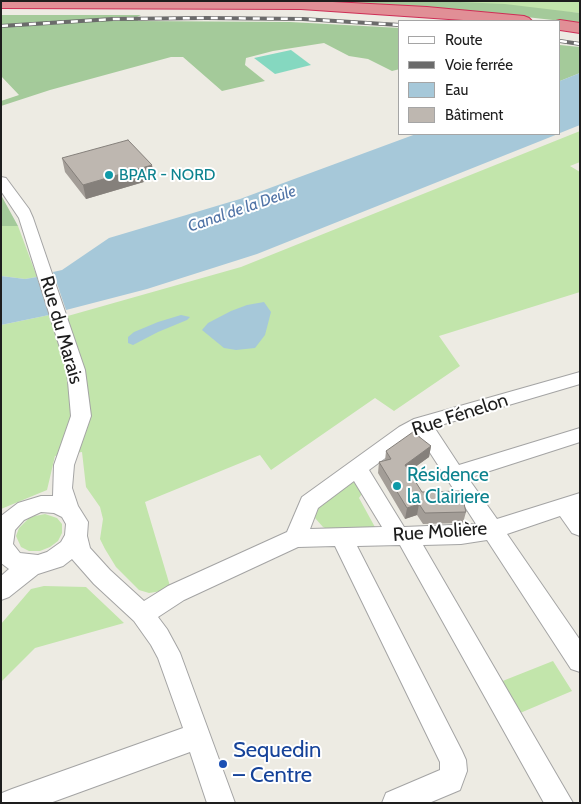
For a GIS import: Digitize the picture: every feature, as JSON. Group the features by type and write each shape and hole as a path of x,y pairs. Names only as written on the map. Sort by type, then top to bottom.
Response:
{"highway":[{"path":"1,4 301,5 410,11 513,20"},
{"path":"1,11 272,11 381,15 444,20"},
{"path":"561,25 580,28"},
{"path":"561,32 580,35"}],"street":[{"name":"Rue du Marais","path":"1,166 17,193 66,337 76,370 81,410 78,426 61,471 31,507"},
{"name":"Rue du Marais","path":"1,181 22,209"},
{"name":"Rue Fénelon","path":"296,538 309,503 406,432 421,424 580,378"},
{"path":"421,424 580,660"},
{"path":"455,474 580,435"},
{"path":"357,468 402,535 559,803"},
{"name":"Rue du Marais","path":"61,471 63,497 69,510"},
{"path":"1,515 31,507 57,504 69,510 76,522 76,536 80,552 102,577 142,614 168,653 221,803"},
{"path":"572,504 580,527"},
{"name":"Rue Molière","path":"296,538 461,534 492,530 572,504"},
{"path":"1,574 4,564 2,542 7,524 17,514 31,507"},
{"path":"1,590 18,575 65,553 76,536"},
{"path":"340,537 453,760 454,771 450,780 396,803"},
{"path":"142,614 176,593 296,538"},
{"path":"2,542 12,560 24,564 42,563 74,566 102,577"},
{"path":"12,803 198,736"}],"green space":[{"path":"311,1 437,1 505,4 580,13 580,23 472,11"},
{"path":"437,1 580,1 580,13"},
{"path":"1,15 141,15 137,17 138,21 290,22 398,28 398,70 392,71 368,59 349,56 324,43 273,51 246,58 245,65 265,81 222,91 183,57 171,57 50,90 1,106 1,101 19,95 1,76"},
{"path":"561,45 580,47 580,73 561,81"},
{"path":"291,50 311,65 275,74 254,58"},
{"path":"580,131 580,162 570,166 580,172 580,292 439,336 460,366 394,411 375,398 271,470 260,455 145,502 170,586 162,591 149,593 139,590 116,567 100,539 103,519 100,507 86,487 82,452 55,456 47,490 1,509 1,325 49,315 50,321 241,267"},
{"path":"1,195 18,226 1,226"},
{"path":"1,226 18,226 37,277 25,279 1,276"},
{"path":"353,481 357,481 366,488 359,498 376,529 329,530 323,527 315,518 316,507"},
{"path":"45,514 57,518 62,524 62,533 58,541 40,551 29,551 21,547 16,536 19,528 30,517"},
{"path":"44,586 86,587 124,623 35,648 1,682 1,624 31,589"},
{"path":"553,661 572,691 513,716 495,684"}],"water":[{"path":"580,73 580,125 561,133 561,81"},
{"name":"Canal de la Deûle","path":"413,135 555,135 257,254 147,289 66,310 53,272 62,270 109,238 240,199"},
{"path":"1,276 25,279 37,277 49,315 1,325"},
{"path":"264,302 271,312 265,335 255,348 236,350 224,348 202,330 208,323 231,311 247,305"},
{"path":"181,315 190,317 133,345 128,343 128,337 134,332"}],"building":[{"path":"128,140 152,165 83,185 62,158"},
{"path":"413,432 431,446 405,465 422,492 461,491 466,512 425,513 419,504 407,508 379,462 391,459 386,451"}],"railway":[{"path":"1,26 113,19 206,18 303,19 398,25"},
{"path":"561,41 580,44"}],"place":[{"name":"BPAR - NORD","path":"109,175"},
{"name":"Résidence la Clairiere","path":"397,486"},
{"name":"Sequedin – Centre","path":"223,764"}]}
